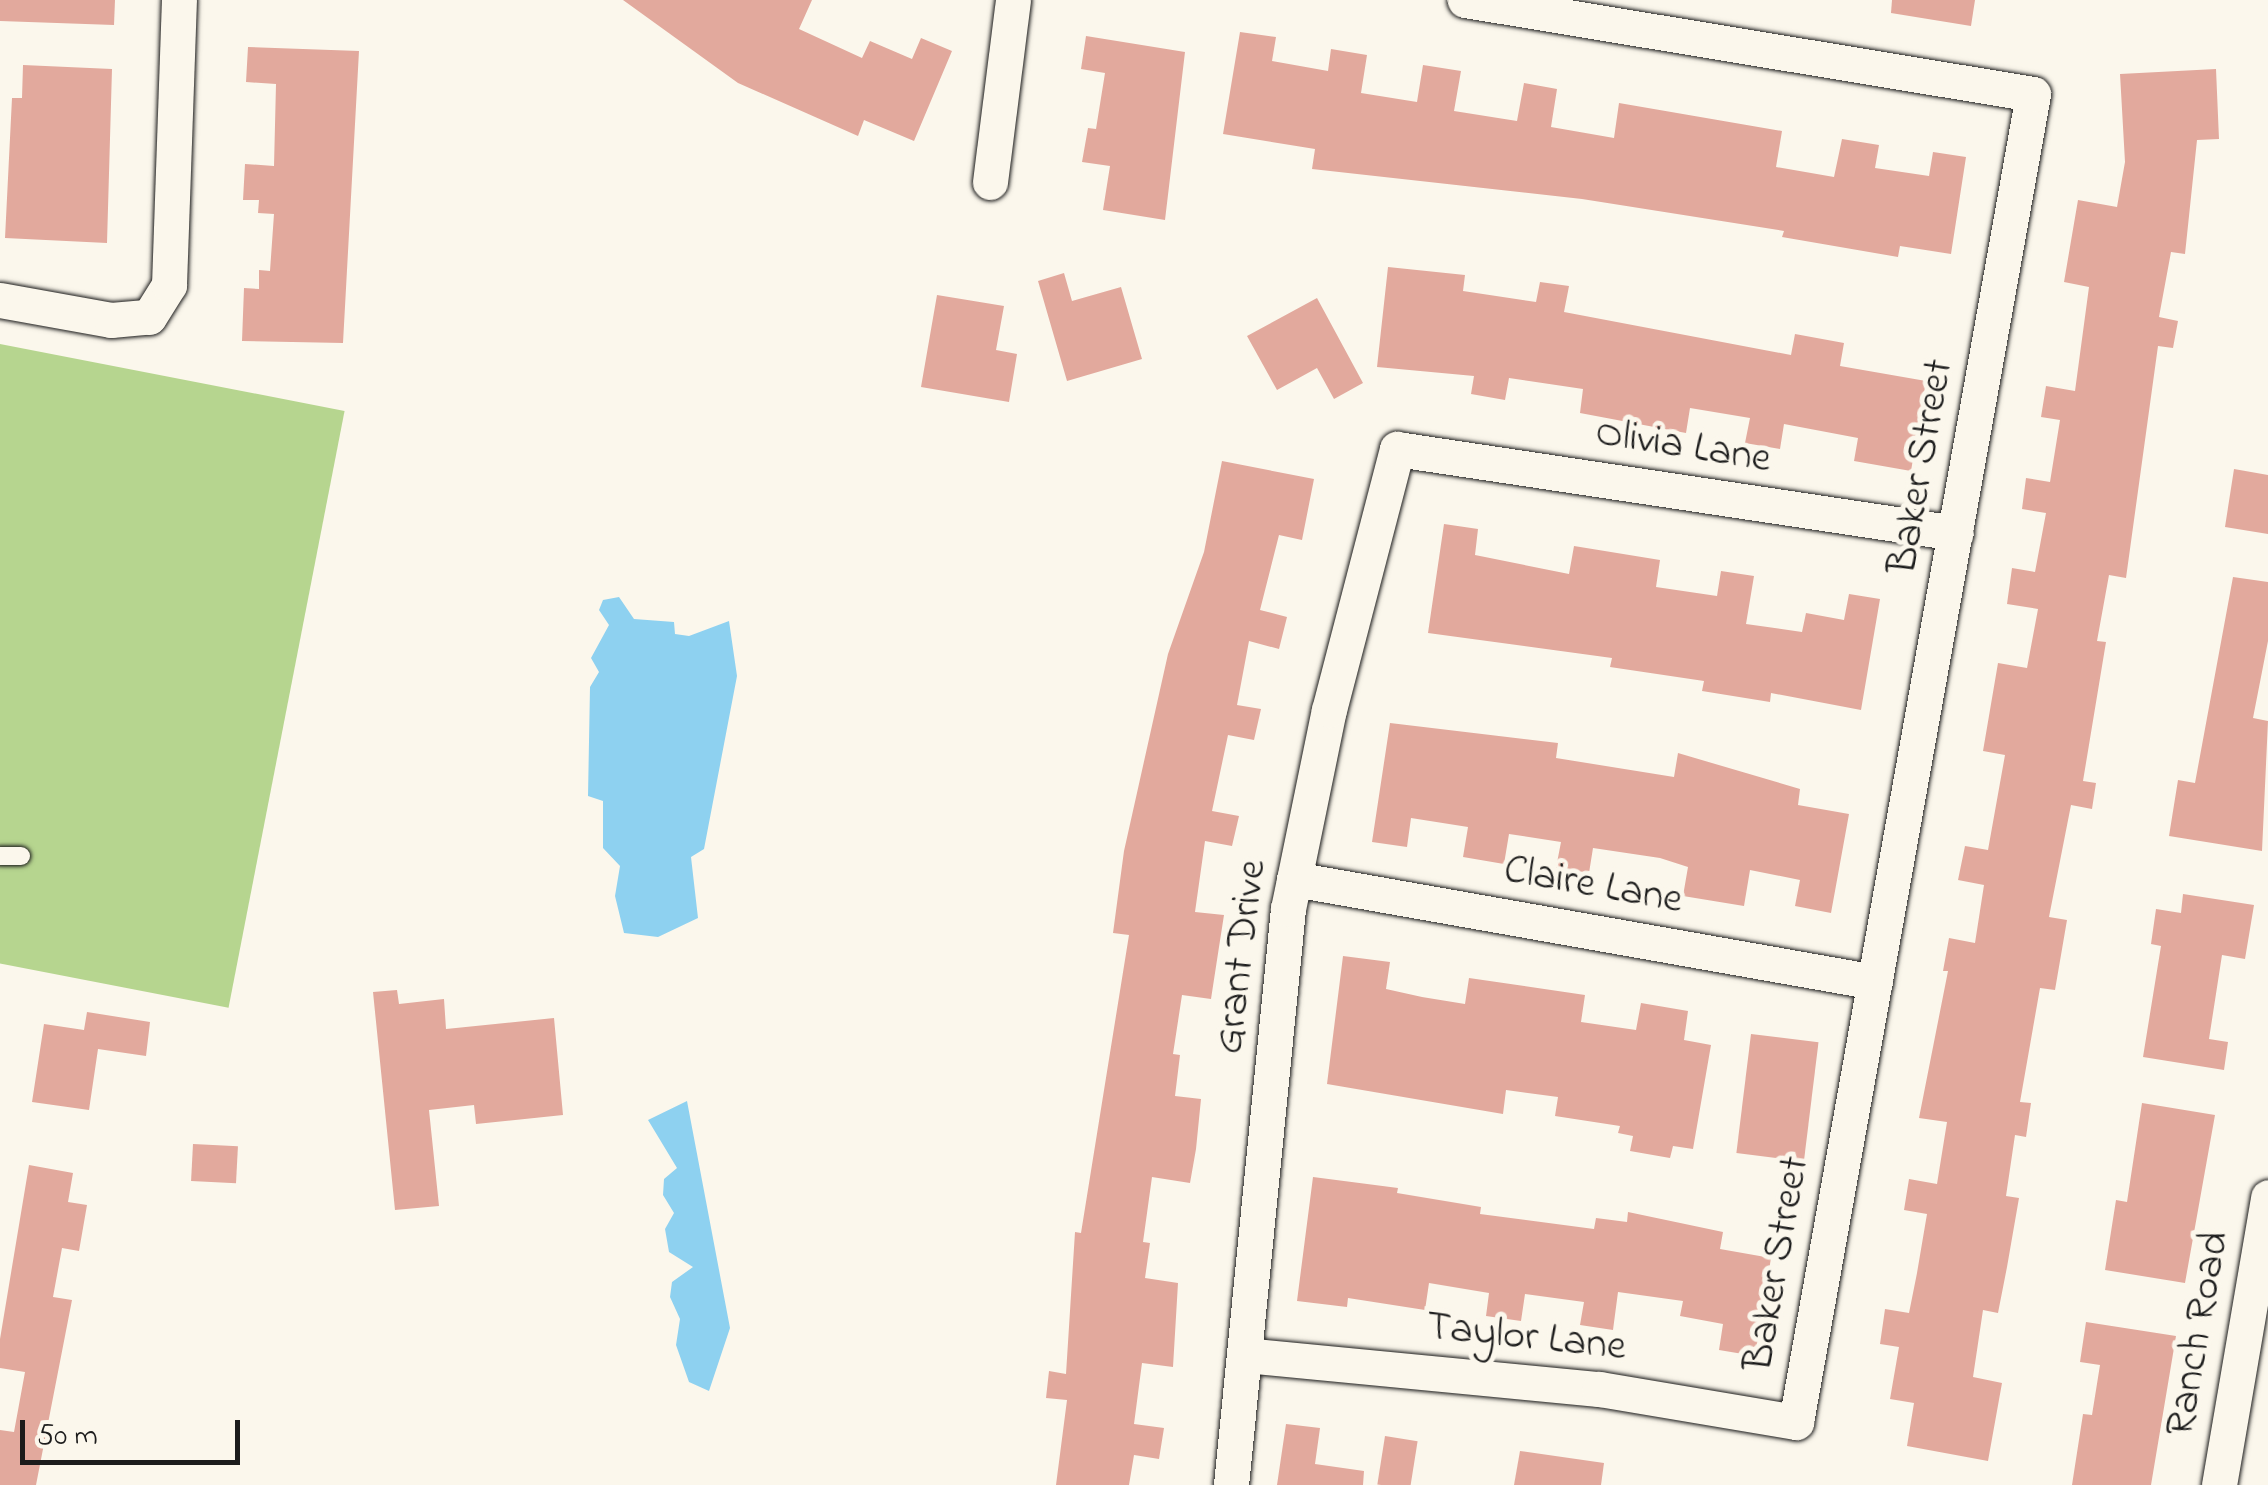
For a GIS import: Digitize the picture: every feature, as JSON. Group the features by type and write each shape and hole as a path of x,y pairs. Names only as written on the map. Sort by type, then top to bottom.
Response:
{"street":[{"path":"0,300 111,320 149,317 169,285 179,0"},
{"path":"990,182 1014,0"},
{"name":"Baker Street","path":"1465,0 2033,94 1796,1422"},
{"name":"Olivia Lane","path":"1397,449 1956,533"},
{"name":"Grant Drive","path":"1231,1485 1294,879 1329,710 1397,449"},
{"name":"Claire Lane","path":"1294,879 1875,982"},
{"name":"Ranch Road","path":"2219,1485 2268,1198"},
{"name":"Taylor Lane","path":"1246,1355 1599,1388 1796,1422"}],"lane":[{"path":"0,856 21,856"}],"green space":[{"path":"0,344 345,411 229,1008 0,963"}],"water":[{"path":"619,597 634,619 674,622 675,634 689,636 729,621 737,676 704,849 691,857 698,918 658,937 624,933 615,896 620,866 603,848 603,801 588,796 590,687 599,672 591,658 609,625 599,610 603,600"},
{"path":"687,1101 730,1328 709,1391 689,1382 676,1345 680,1319 670,1297 672,1282 693,1267 669,1252 665,1229 674,1213 663,1195 664,1179 677,1168 648,1120"}],"building":[{"path":"0,0 115,0 114,25 0,21"},
{"path":"623,0 812,0 799,29 862,58 870,41 912,59 921,38 952,51 914,141 864,120 858,136 738,83"},
{"path":"1892,0 1975,0 1971,26 1891,13"},
{"path":"1240,32 1276,37 1272,61 1328,71 1331,49 1367,55 1361,93 1417,102 1423,65 1461,71 1454,111 1517,121 1524,83 1557,89 1551,127 1614,138 1619,103 1782,131 1776,167 1834,177 1842,139 1879,145 1875,168 1929,176 1933,152 1966,157 1951,254 1900,246 1898,257 1782,237 1784,231 1582,199 1312,169 1315,149 1223,134"},
{"path":"1086,36 1185,52 1165,220 1103,210 1110,166 1082,162 1088,128 1096,129 1105,73 1081,69"},
{"path":"248,47 359,51 343,343 242,341 244,288 259,289 259,270 270,271 274,214 258,213 259,200 243,200 245,164 274,166 276,84 246,82"},
{"path":"23,65 112,69 107,243 5,238 12,98 22,98"},
{"path":"2216,69 2219,139 2197,140 2185,254 2171,252 2159,317 2178,321 2173,348 2158,346 2126,578 2109,575 2097,641 2106,642 2083,781 2096,783 2092,809 2071,805 2049,917 2067,920 2055,990 2040,988 2020,1102 2031,1103 2026,1137 2015,1135 2006,1196 2019,1198 2007,1267 1998,1313 1983,1310 1973,1377 2002,1383 1988,1461 1907,1446 1914,1403 1890,1399 1899,1347 1880,1344 1885,1309 1909,1313 1917,1273 1927,1214 1904,1210 1909,1179 1937,1184 1947,1122 1919,1118 1948,971 1943,971 1949,938 1975,943 1984,885 1958,880 1965,846 1988,850 2005,755 1983,751 1998,663 2027,668 2038,609 2007,604 2012,568 2035,572 2046,513 2022,509 2026,478 2050,482 2060,420 2041,417 2046,386 2075,391 2089,287 2064,282 2078,200 2117,207 2125,162 2120,74"},
{"path":"1388,267 1465,275 1463,291 1536,302 1540,282 1569,286 1564,312 1791,355 1795,334 1844,343 1840,366 1926,381 1911,471 1854,461 1858,438 1784,424 1780,449 1745,443 1750,418 1690,408 1686,433 1580,413 1583,389 1509,378 1505,400 1471,394 1474,376 1377,367"},
{"path":"1064,273 1072,301 1121,287 1142,359 1067,381 1038,281"},
{"path":"937,295 1004,306 996,350 1017,354 1009,402 921,387"},
{"path":"1317,298 1363,383 1334,399 1317,368 1277,390 1247,336"},
{"path":"1222,461 1314,479 1302,540 1279,535 1260,610 1287,617 1279,649 1249,641 1237,705 1261,709 1254,740 1228,735 1212,811 1239,816 1232,846 1205,841 1195,912 1224,915 1211,999 1182,995 1173,1054 1180,1055 1175,1096 1201,1099 1196,1149 1190,1183 1152,1177 1143,1242 1150,1243 1145,1278 1178,1283 1173,1367 1142,1363 1134,1424 1164,1428 1159,1459 1134,1455 1129,1485 1056,1485 1067,1400 1046,1398 1049,1371 1066,1374 1075,1232 1081,1233 1129,935 1113,933 1124,851 1168,654 1204,552"},
{"path":"2234,469 2268,475 2268,534 2225,527"},
{"path":"1444,524 1478,529 1475,555 1569,574 1574,546 1660,560 1656,587 1717,596 1721,571 1754,576 1746,624 1802,632 1806,613 1844,620 1849,594 1880,599 1861,710 1771,693 1770,702 1702,691 1704,681 1610,667 1612,658 1428,633"},
{"path":"2233,577 2268,582 2268,641 2253,718 2268,721 2262,851 2169,836 2178,780 2195,783"},
{"path":"1390,723 1558,743 1556,758 1674,777 1678,753 1800,789 1798,805 1849,814 1831,913 1795,906 1800,880 1750,870 1744,906 1683,896 1688,867 1660,858 1593,848 1589,873 1556,868 1561,842 1509,834 1504,864 1463,857 1468,827 1411,818 1407,847 1372,842"},
{"path":"2183,894 2254,905 2245,959 2222,955 2209,1039 2228,1042 2224,1070 2143,1057 2161,946 2151,944 2156,909 2181,913"},
{"path":"1343,956 1390,962 1386,989 1465,1004 1469,978 1585,995 1581,1022 1636,1030 1641,1003 1688,1011 1684,1040 1711,1045 1693,1149 1673,1146 1670,1158 1630,1151 1633,1136 1618,1133 1620,1126 1555,1116 1558,1097 1506,1090 1503,1114 1327,1084"},
{"path":"397,990 399,1004 444,999 446,1029 554,1018 563,1115 476,1124 474,1105 429,1110 439,1206 395,1210 373,992"},
{"path":"87,1012 150,1022 146,1056 98,1049 89,1110 32,1102 44,1024 84,1030"},
{"path":"1751,1034 1818,1042 1804,1161 1736,1153"},
{"path":"2142,1103 2215,1115 2185,1283 2105,1270 2116,1200 2127,1202"},
{"path":"193,1144 238,1146 236,1183 191,1181"},
{"path":"29,1165 73,1173 68,1202 87,1205 79,1251 62,1248 53,1297 72,1300 36,1485 0,1485 0,1430 14,1432 25,1372 0,1368 0,1339"},
{"path":"1313,1177 1398,1188 1397,1193 1481,1207 1480,1214 1594,1229 1596,1218 1627,1222 1628,1212 1723,1232 1720,1249 1771,1258 1755,1356 1719,1350 1723,1324 1680,1316 1683,1301 1618,1292 1613,1330 1580,1325 1584,1302 1525,1294 1521,1321 1486,1316 1489,1293 1429,1283 1425,1310 1348,1298 1347,1307 1297,1301"},
{"path":"2086,1322 2176,1336 2151,1485 2072,1485 2083,1414 2092,1415 2100,1365 2080,1362"},
{"path":"1286,1424 1320,1428 1315,1464 1364,1471 1363,1485 1277,1485"},
{"path":"1385,1436 1418,1441 1411,1485 1377,1484"},
{"path":"1520,1451 1604,1463 1601,1485 1514,1485"}]}
